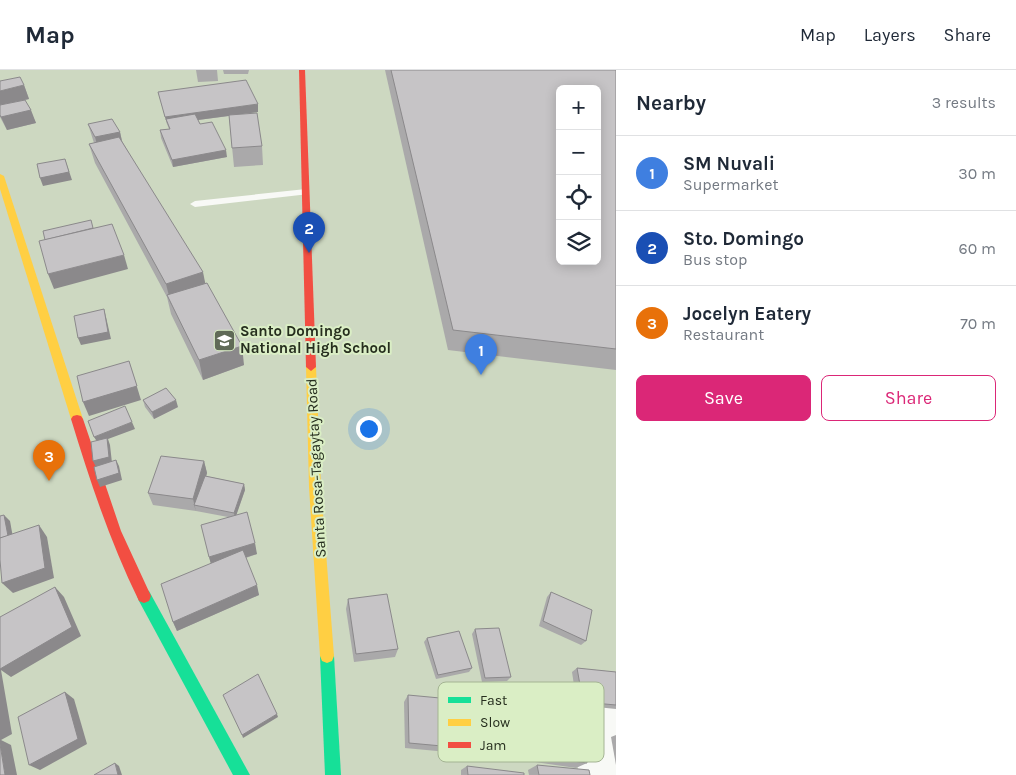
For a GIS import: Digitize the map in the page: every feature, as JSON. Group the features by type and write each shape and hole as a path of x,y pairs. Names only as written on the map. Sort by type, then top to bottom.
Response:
{"main road":[{"name":"Santa Rosa-Tagaytay Road","path":"302,70 315,487 329,677 333,775"},
{"path":"0,176 109,521 132,574 242,775"}],"street":[{"path":"604,720 606,718 616,720"},
{"path":"597,762 599,775"}],"lane":[{"path":"195,204 306,192"}],"building":[{"path":"391,70 616,70 616,349 453,330"},
{"path":"20,77 24,85 0,91 0,81"},
{"path":"246,80 258,104 165,117 158,92"},
{"path":"25,100 31,110 1,117 0,105"},
{"path":"257,113 262,146 232,148 229,115"},
{"path":"195,114 200,124 212,122 226,150 172,160 160,130 170,129 166,119"},
{"path":"112,119 120,132 95,137 88,124"},
{"path":"119,137 203,272 166,284 89,144"},
{"path":"65,159 69,172 40,178 37,164"},
{"path":"91,220 93,228 45,240 43,231"},
{"path":"112,224 124,255 48,274 39,241"},
{"path":"207,283 242,346 199,360 167,295"},
{"path":"104,309 108,332 78,338 74,316"},
{"path":"129,361 137,386 83,402 77,376"},
{"path":"166,388 176,400 152,412 143,400"},
{"path":"125,406 132,422 94,437 88,421"},
{"path":"107,438 109,457 93,461 91,442"},
{"path":"161,456 204,461 193,499 148,493"},
{"path":"116,460 119,473 97,480 94,467"},
{"path":"205,476 244,484 234,513 194,505"},
{"path":"247,512 255,543 209,557 201,525"},
{"path":"4,515 8,536 0,538 0,516"},
{"path":"39,525 45,568 2,583 0,538"},
{"path":"243,550 257,585 173,622 161,584"},
{"path":"55,587 72,627 0,669 0,617"},
{"path":"551,592 592,610 586,641 543,621"},
{"path":"387,594 398,649 356,654 348,599"},
{"path":"499,628 511,677 485,678 475,629"},
{"path":"459,631 472,668 438,675 427,638"},
{"path":"577,668 616,672 616,705 604,704 604,682 579,682"},
{"path":"258,674 277,714 242,735 223,695"},
{"path":"65,692 78,739 29,765 18,717"},
{"path":"408,695 438,698 438,746 409,743"},
{"path":"0,744 5,775 0,775"},
{"path":"115,763 118,775 94,775"},
{"path":"537,765 589,770 590,775 539,775"},
{"path":"467,766 524,773 524,775 468,775"}],"traffic: fast":[{"path":"144,596 242,775"},
{"path":"327,656 333,775"}],"traffic: slow":[{"path":"0,176 77,419"},
{"path":"311,367 315,487 327,656"}],"traffic: jam":[{"path":"302,70 311,367"},
{"path":"77,419 114,531 144,596"}],"place":[{"name":"Sto. Domingo","path":"309,253"},
{"name":"Santo Domingo National High School","path":"224,340"},
{"name":"SM Nuvali","path":"481,375"},
{"name":"Jocelyn Eatery","path":"49,481"}]}
